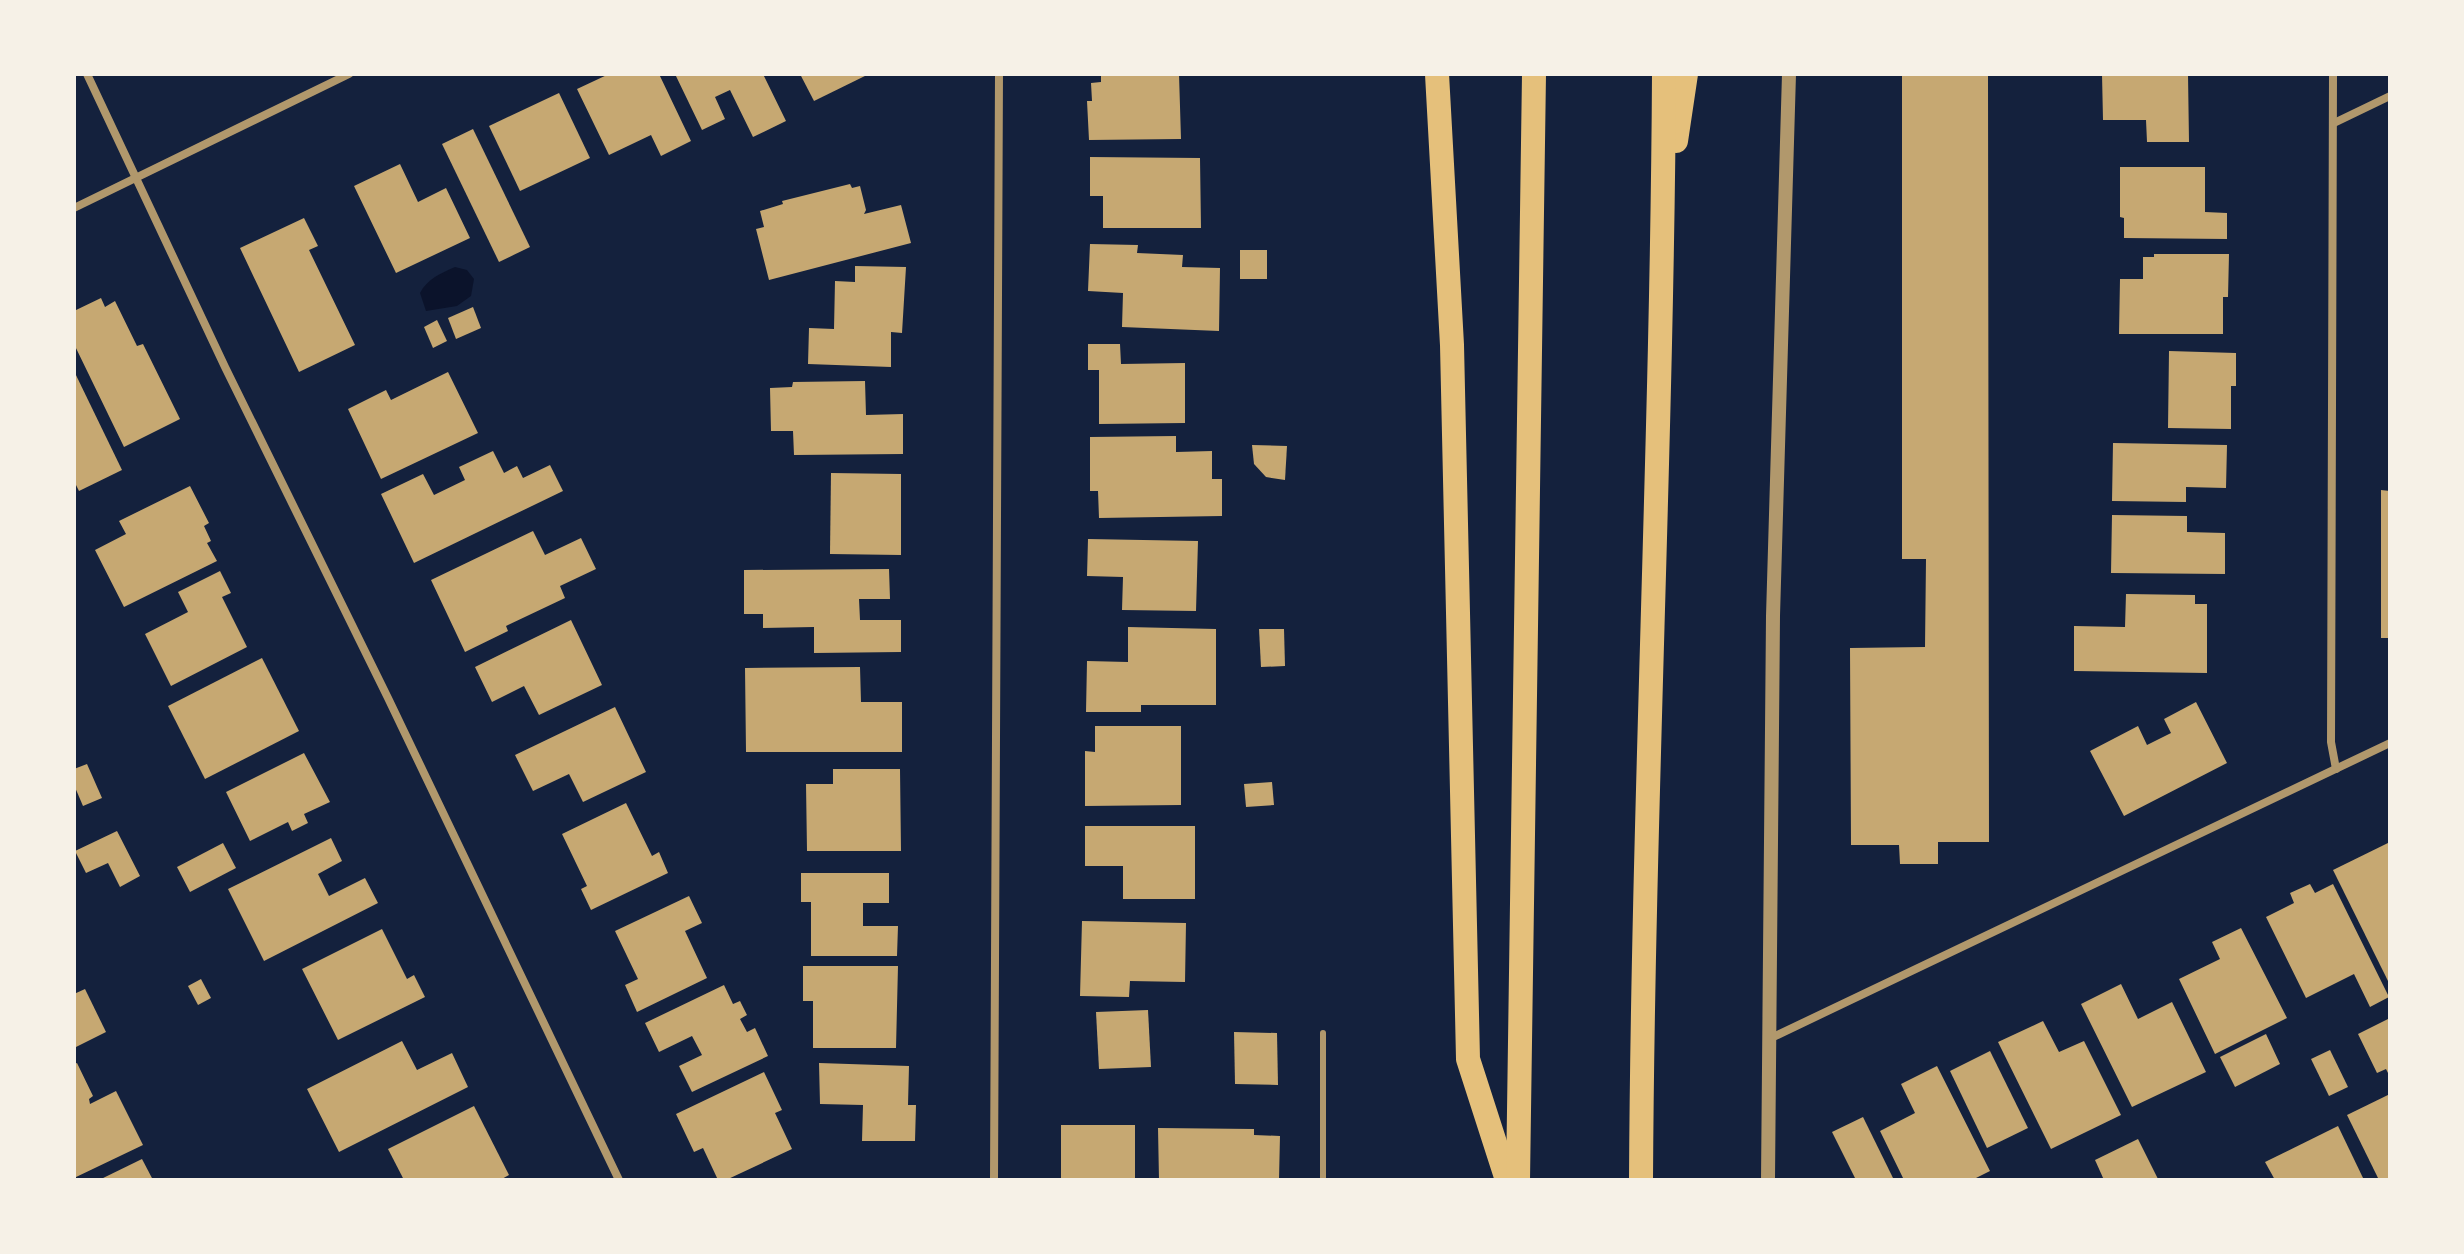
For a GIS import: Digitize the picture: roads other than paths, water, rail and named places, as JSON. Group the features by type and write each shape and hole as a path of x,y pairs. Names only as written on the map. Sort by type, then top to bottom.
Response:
{"highway":[{"path":"1437,74 1452,345 1468,1059 1507,1180"},
{"path":"1518,1180 1534,74"},
{"path":"1641,1180 1643,950 1663,222 1664,74"},
{"path":"1663,222 1686,74"}],"street":[{"path":"87,74 225,367 619,1180"},
{"path":"74,208 349,74"},
{"path":"994,1180 999,74"},
{"path":"1768,1180 1773,616 1789,74"},
{"path":"2333,74 2331,742 2336,769"},
{"path":"2334,123 2390,96"},
{"path":"1769,1039 2390,743"}],"lane":[{"path":"1323,1033 1323,1180"}],"water":[{"path":"455,267 467,270 474,279 471,296 457,306 426,311 420,293 423,288 435,277"}]}
